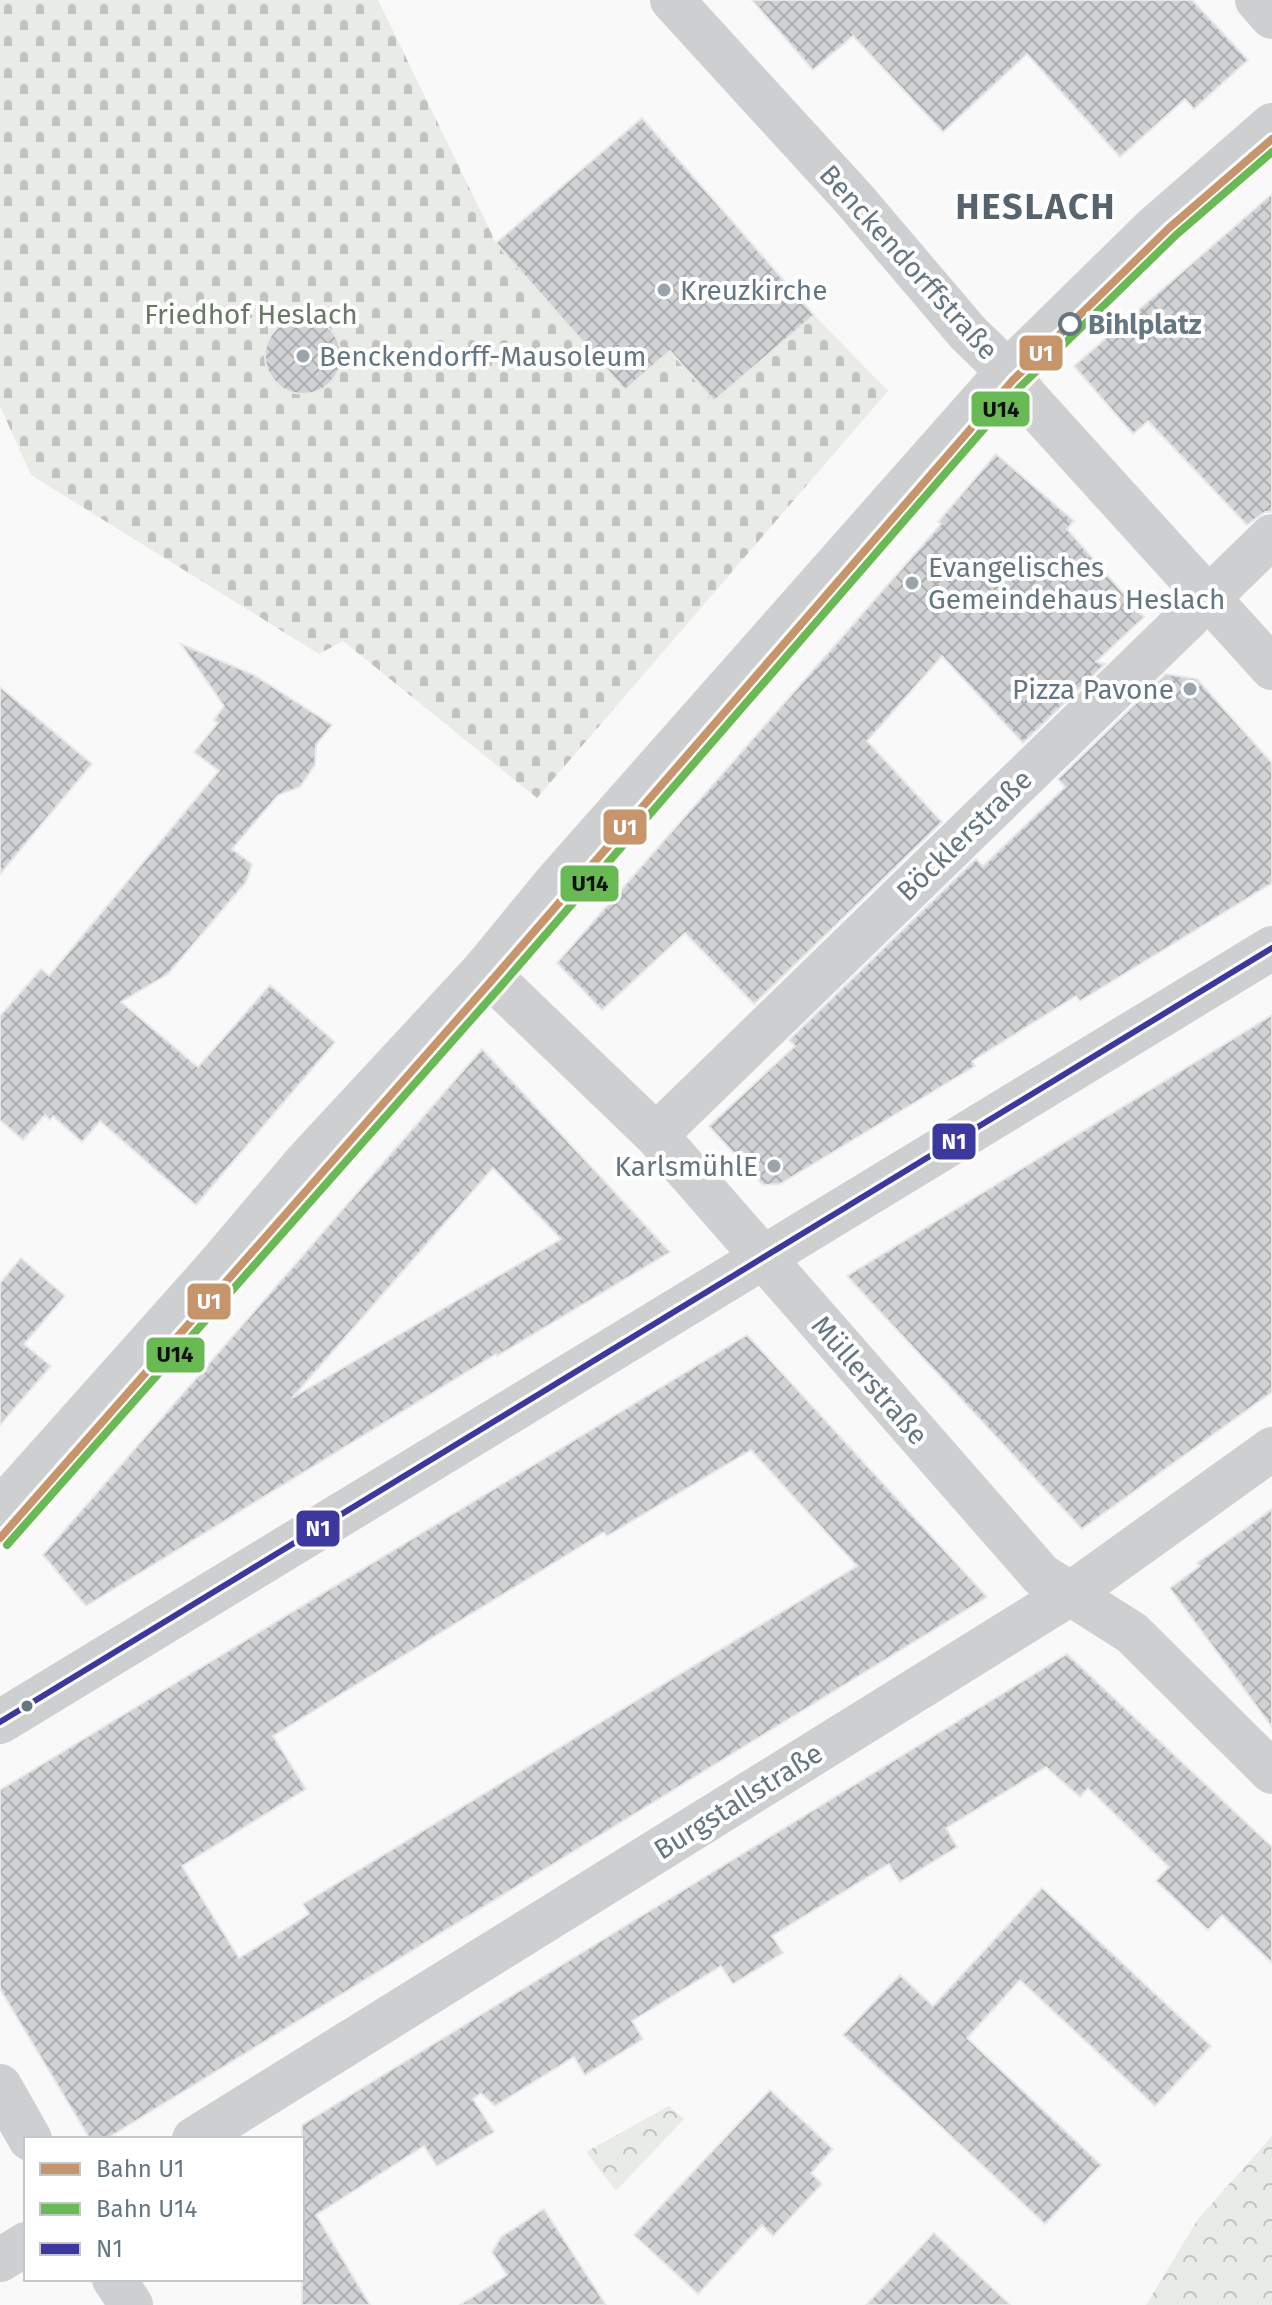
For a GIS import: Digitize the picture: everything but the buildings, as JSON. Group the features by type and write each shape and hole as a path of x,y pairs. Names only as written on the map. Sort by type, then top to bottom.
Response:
{"street":[{"name":"Benckendorffstraße","path":"672,0 854,199 968,333 1007,372 1272,668"},
{"path":"1257,0 1272,17"},
{"path":"0,1510 216,1268 305,1163 484,970 557,881 1007,372 1154,228 1272,125"},
{"name":"Böcklerstraße","path":"656,1135 1272,536"},
{"path":"0,1722 1272,948"},
{"name":"Müllerstraße","path":"484,970 656,1135 1041,1575 1132,1633 1272,1772"},
{"name":"Burgstallstraße","path":"197,2137 1070,1594 1272,1449"},
{"path":"0,2086 29,2137"},
{"path":"0,2260 24,2245"},
{"path":"115,2281 131,2305"}],"green space":[{"name":"Friedhof Heslach","path":"0,0 378,0 496,243 625,390 681,341 726,391 814,315 888,391 537,798 343,641 319,654 31,475 0,406"},
{"path":"669,2106 684,2119 616,2191 586,2152"},
{"path":"1272,2136 1272,2305 1146,2305 1198,2219"}],"rail line":[{"name":"U1","path":"0,1538 493,979 1013,380 1169,228 1272,139"},
{"name":"U14","path":"7,1545 501,986 1020,387 1176,235 1272,152"}],"transit line":[{"name":"N1","path":"0,1722 1272,948"}],"place":[{"name":"Kreuzkirche","path":"664,290"},
{"name":"Bihlplatz","path":"1070,324"},
{"name":"Benckendorff-Mausoleum","path":"303,356"},
{"name":"Evangelisches Gemeindehaus Heslach","path":"912,583"},
{"name":"Pizza Pavone","path":"1190,689"},
{"name":"KarlsmühlE","path":"774,1166"}],"district":[{"name":"HESLACH","path":"1036,206"}]}
